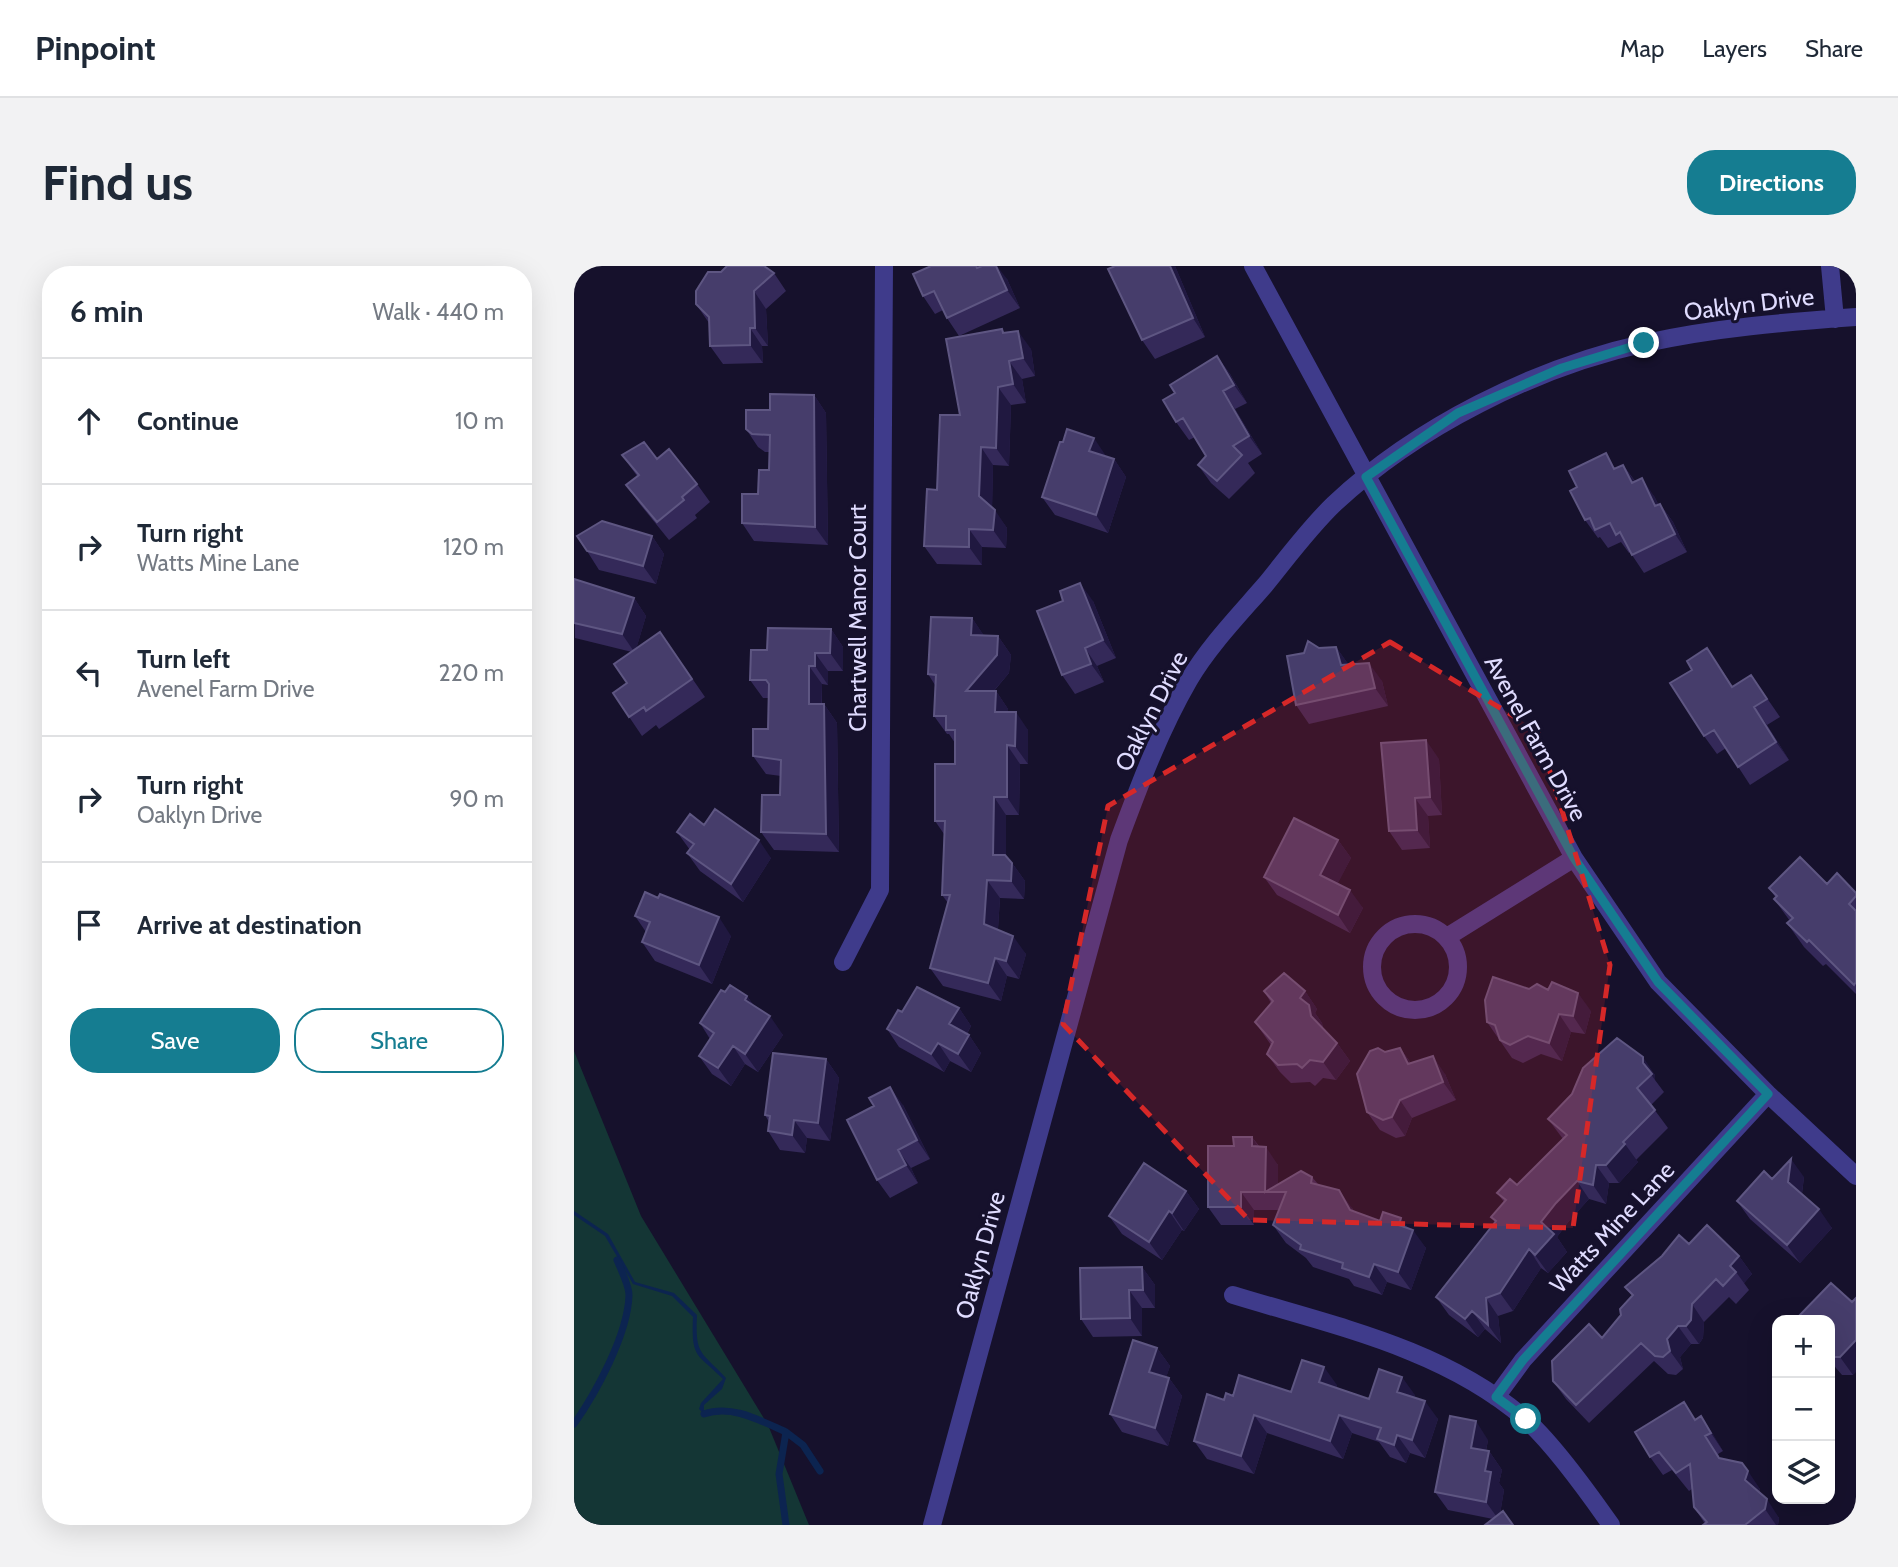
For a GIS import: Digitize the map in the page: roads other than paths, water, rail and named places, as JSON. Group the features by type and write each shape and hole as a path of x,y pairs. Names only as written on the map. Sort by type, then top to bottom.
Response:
{"street":[{"name":"Chartwell Manor Court","path":"843,962 880,890 884,266"},
{"name":"Avenel Farm Drive","path":"1253,266 1574,858 1658,982 1768,1094 1856,1176"},
{"path":"1830,266 1835,319"},
{"name":"Oaklyn Drive","path":"932,1525 1119,840 1145,768 1189,679 1230,624 1332,506 1366,477 1458,413 1562,368 1644,343 1717,330 1856,317"},
{"path":"1447,937 1574,858"},
{"path":"1410,923 1436,929 1447,937 1455,950 1458,964 1450,993 1425,1009 1410,1010 1395,1006 1383,997 1375,985 1372,958 1386,934 1410,923"},
{"name":"Watts Mine Lane","path":"1496,1397 1523,1360 1768,1094"},
{"path":"1233,1295 1395,1344 1460,1372 1526,1419 1611,1525"}],"water":[{"path":"574,1211 608,1234 635,1282 674,1293 697,1315 697,1338 701,1352 726,1378 722,1389 704,1405 704,1414 699,1409 701,1403 723,1379 702,1359 695,1348 693,1317 672,1296 633,1284 605,1236 574,1215"}],"waterway":[{"path":"574,1424 601,1380 623,1327 629,1291 617,1260"},
{"path":"704,1414 715,1411 736,1412 786,1432 779,1474 786,1525"},
{"path":"786,1432 803,1445 820,1471"}]}
